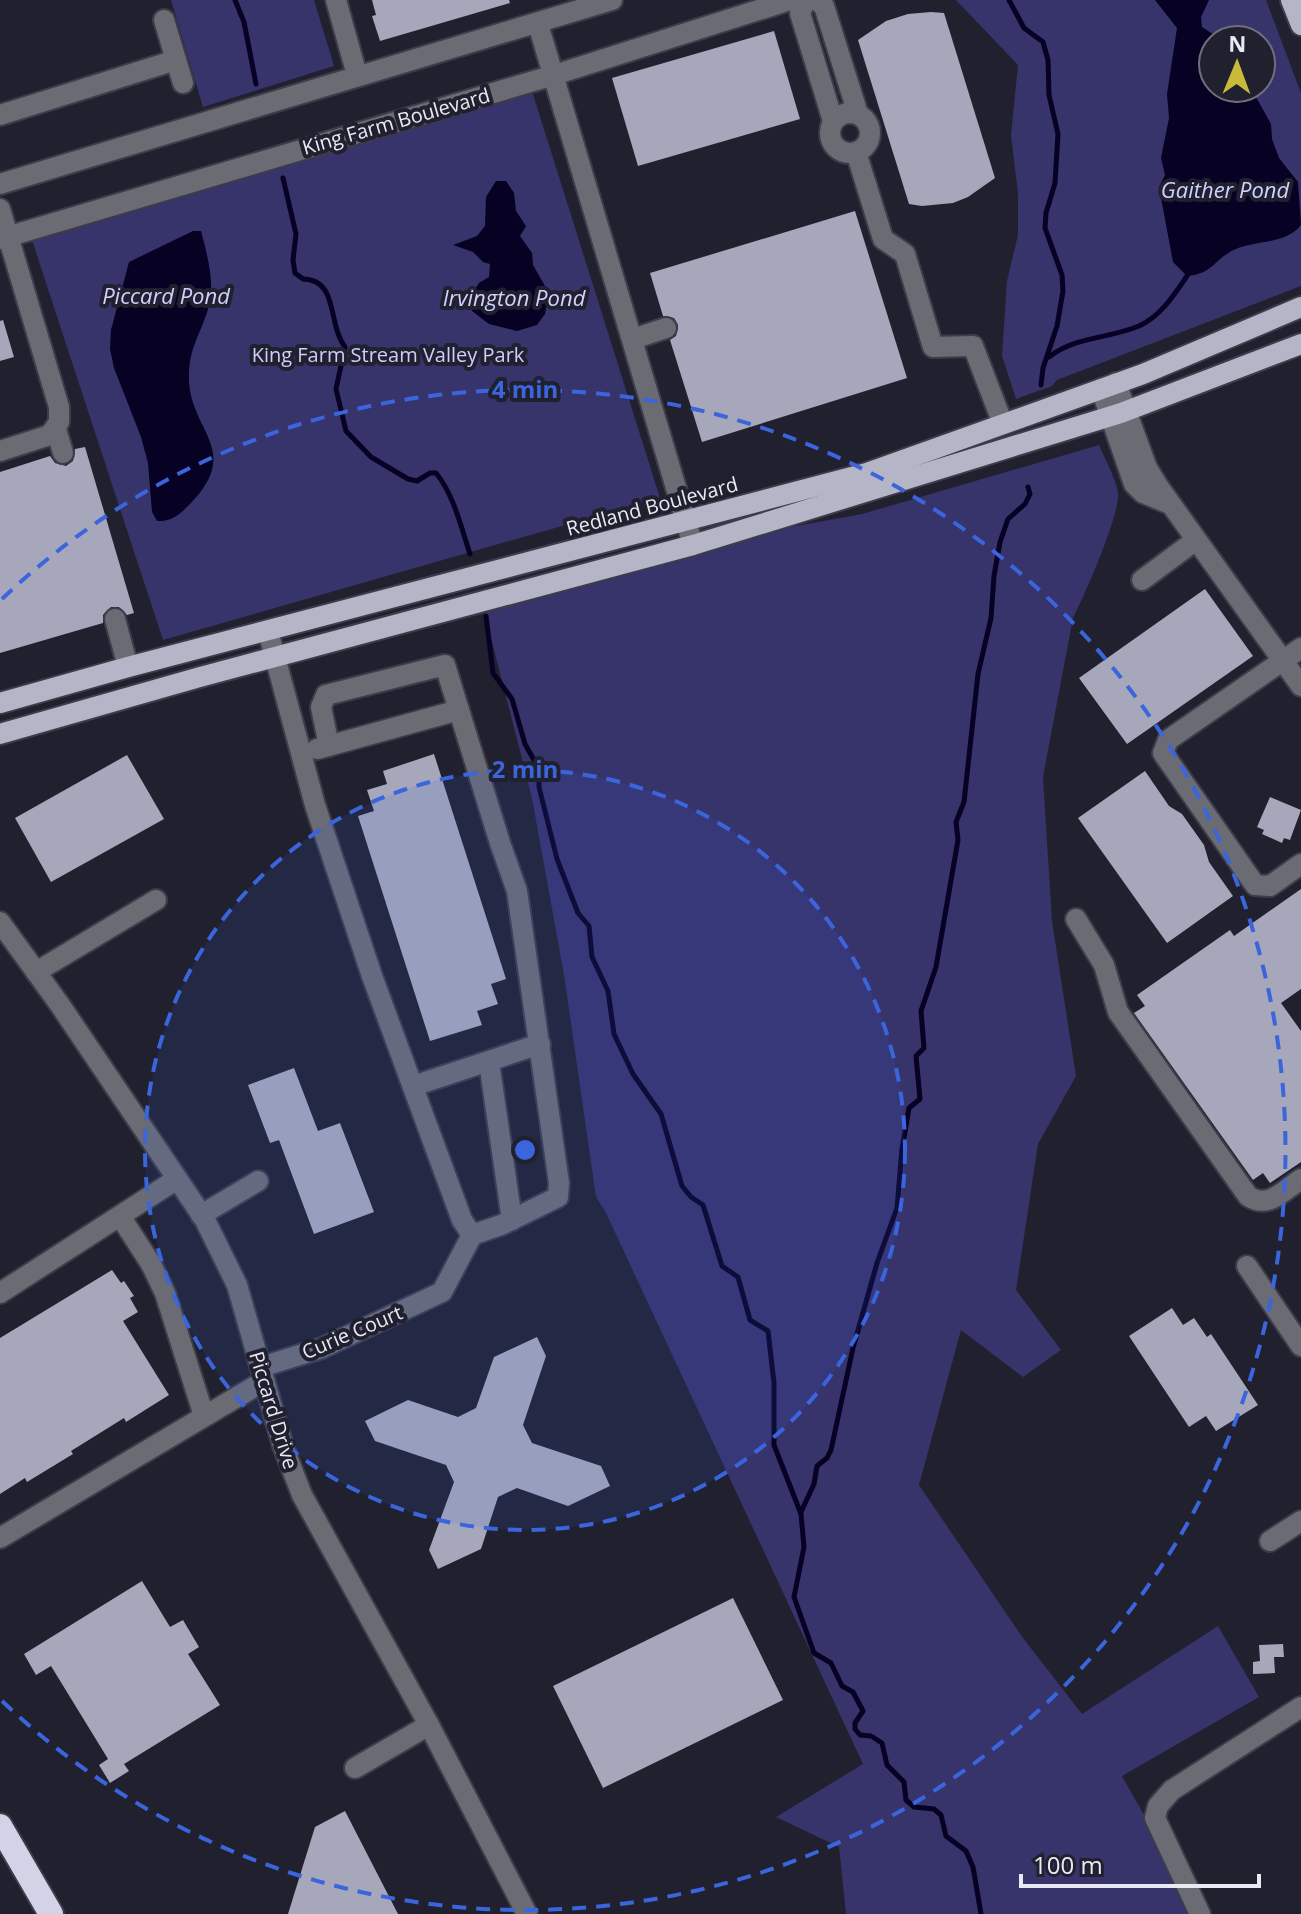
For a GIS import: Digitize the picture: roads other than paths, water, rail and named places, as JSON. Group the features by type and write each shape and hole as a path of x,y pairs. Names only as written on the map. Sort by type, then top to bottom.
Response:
{"highway":[{"path":"0,1826 51,1914"}],"main road":[{"path":"1291,0 1301,25"},
{"name":"Redland Boulevard","path":"0,703 867,473 1108,386 1301,307"},
{"path":"0,734 693,545 1118,414 1301,344"}],"street":[{"path":"336,0 357,75"},
{"path":"0,184 612,0"},
{"name":"King Farm Boulevard","path":"4,238 554,75 790,0"},
{"path":"806,0 800,13 833,121 829,135 832,144 843,153 856,152 863,149 870,138 868,123 858,114 824,6 816,0"},
{"path":"164,20 183,83"},
{"path":"538,24 693,545"},
{"path":"0,115 176,60"},
{"path":"833,121 843,114 858,114"},
{"path":"856,152 874,242 905,254 933,347 973,346 1003,424"},
{"path":"0,209 4,238 59,407 56,429 63,453"},
{"path":"633,339 666,328"},
{"path":"1108,386 1118,414 1134,484 1143,493 1170,504 1301,686"},
{"path":"0,451 50,435 56,429"},
{"path":"1142,580 1196,540"},
{"path":"115,619 128,667"},
{"path":"268,631 315,805 367,962 462,1220 472,1235 512,1220 558,1197 559,1183 517,891 445,665 326,695 321,707 329,746"},
{"path":"1301,648 1168,740 1163,753 1255,885 1270,886 1301,864"},
{"path":"301,754 459,710"},
{"path":"36,972 156,900"},
{"path":"1076,919 1104,965 1118,1012 1248,1196 1263,1203 1289,1181"},
{"name":"Piccard Drive","path":"0,922 201,1215 237,1285 283,1446 302,1495 429,1725 527,1914"},
{"path":"413,1086 540,1044"},
{"path":"489,1062 512,1220"},
{"path":"0,1293 177,1179"},
{"path":"201,1215 258,1181"},
{"path":"120,1216 151,1264 165,1293 204,1416"},
{"name":"Curie Court","path":"0,1538 204,1416 262,1374 442,1292 472,1235"},
{"path":"1247,1266 1301,1346"},
{"path":"1270,1541 1301,1521"},
{"path":"1200,1914 1155,1818 1158,1806 1172,1790 1301,1707"},
{"path":"355,1768 429,1725"}],"water":[{"name":"Gaither Pond","path":"1155,0 1209,0 1201,17 1202,24 1197,24 1197,104 1260,104 1271,124 1272,139 1279,158 1298,182 1301,225 1288,236 1236,249 1209,269 1187,276 1173,262 1159,187 1165,175 1161,158 1169,118 1167,94 1177,28"},
{"name":"Irvington Pond","path":"496,181 506,181 514,193 516,211 526,226 520,236 532,253 533,265 549,293 545,314 537,325 517,331 489,324 472,311 470,297 479,283 489,277 490,264 483,262 473,252 453,245 477,236 485,226 486,197"},
{"name":"Piccard Pond","path":"193,231 201,231 211,290 208,309 191,355 190,393 209,440 213,454 212,469 205,486 185,509 171,519 157,521 152,512 148,463 141,437 114,368 110,349 111,330 129,262"}],"waterway":[{"path":"235,0 244,22 256,84"},
{"path":"1009,0 1024,28 1043,42 1048,60 1049,95 1058,134 1055,183 1045,228 1062,275 1063,291 1041,385"},
{"path":"283,178 296,234 295,273 322,287 345,347 336,389 346,431 371,457 408,479 417,481 436,473 452,501 470,554"},
{"path":"1049,357 1081,341 1147,322 1166,304 1187,276"},
{"path":"801,1512 814,1484 817,1466 831,1450 853,1348 877,1263 897,1208 909,1108 920,1099 916,1056 924,1048 921,1011 936,967 958,840 956,822 964,802 978,674 991,618 1000,542 1008,519 1025,504 1030,494 1028,487"},
{"path":"486,616 493,673 512,699 525,744 539,769 539,787 557,859 578,913 589,926 592,957 608,991 614,1034 633,1074 661,1114 682,1186 703,1205 722,1266 738,1277 750,1320 768,1331 774,1383 774,1445 801,1514 804,1547 794,1597 814,1653 831,1663 842,1686 853,1692 863,1711 855,1723 855,1729 860,1735 871,1736 882,1743 887,1765 904,1782 906,1800 914,1807 934,1809 941,1815 946,1836 966,1851 973,1867 981,1914"}],"park label":[{"name":"King Farm Stream Valley Park","path":"388,354"}]}
